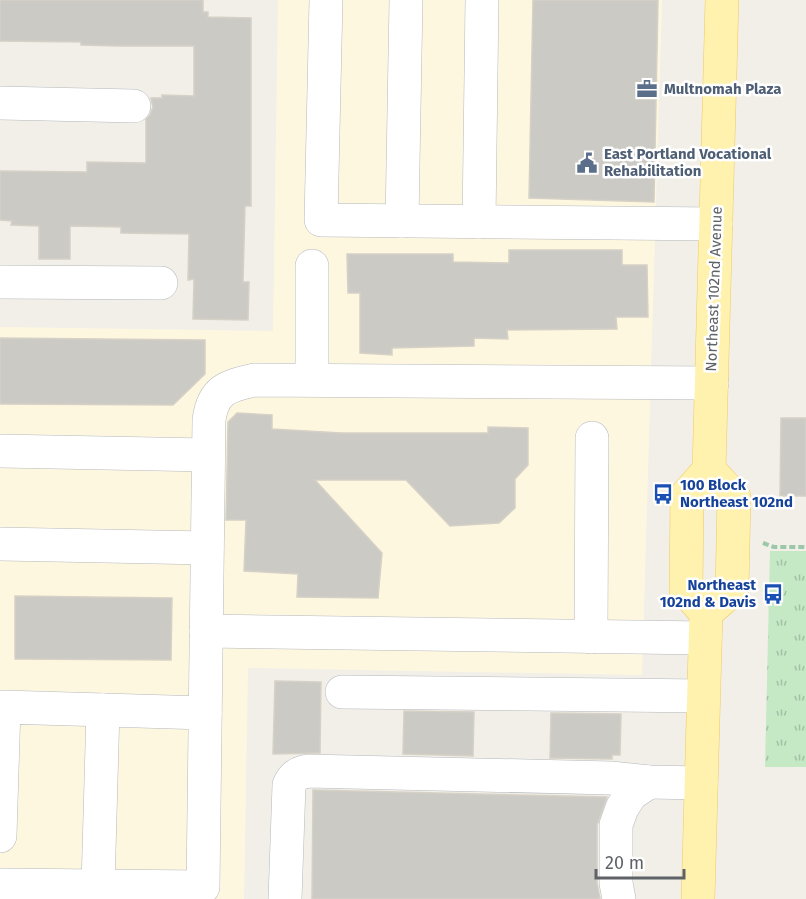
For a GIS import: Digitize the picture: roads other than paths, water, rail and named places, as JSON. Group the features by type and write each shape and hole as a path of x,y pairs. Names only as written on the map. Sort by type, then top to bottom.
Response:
{"main road":[{"name":"Northeast 102nd Avenue","path":"710,470 722,0"},
{"path":"698,899 705,626 686,590 687,495 710,470 734,497 732,590 705,626"}],"lane":[{"path":"326,0 321,220 716,224"},
{"path":"402,221 406,0"},
{"path":"479,222 482,0"},
{"path":"0,103 134,106"},
{"path":"312,266 312,380"},
{"path":"0,282 161,283"},
{"path":"0,885 203,887 210,409 218,395 228,386 254,380 712,383"},
{"path":"591,637 592,438"},
{"path":"0,451 208,455"},
{"path":"0,544 207,548"},
{"path":"206,631 591,637 705,626"},
{"path":"342,692 703,696"},
{"path":"0,836 3,707 205,713"},
{"path":"98,886 103,710"},
{"path":"285,899 289,785 292,777 299,772 611,778 649,782 702,783"},
{"path":"619,899 616,883 616,825 622,808 631,794 649,782"}],"place":[{"name":"Multnomah Plaza","path":"647,89"},
{"name":"East Portland Vocational Rehabilitation","path":"587,163"},
{"name":"100 Block Northeast 102nd","path":"663,494"},
{"name":"Northeast 102nd & Davis","path":"773,594"}]}
